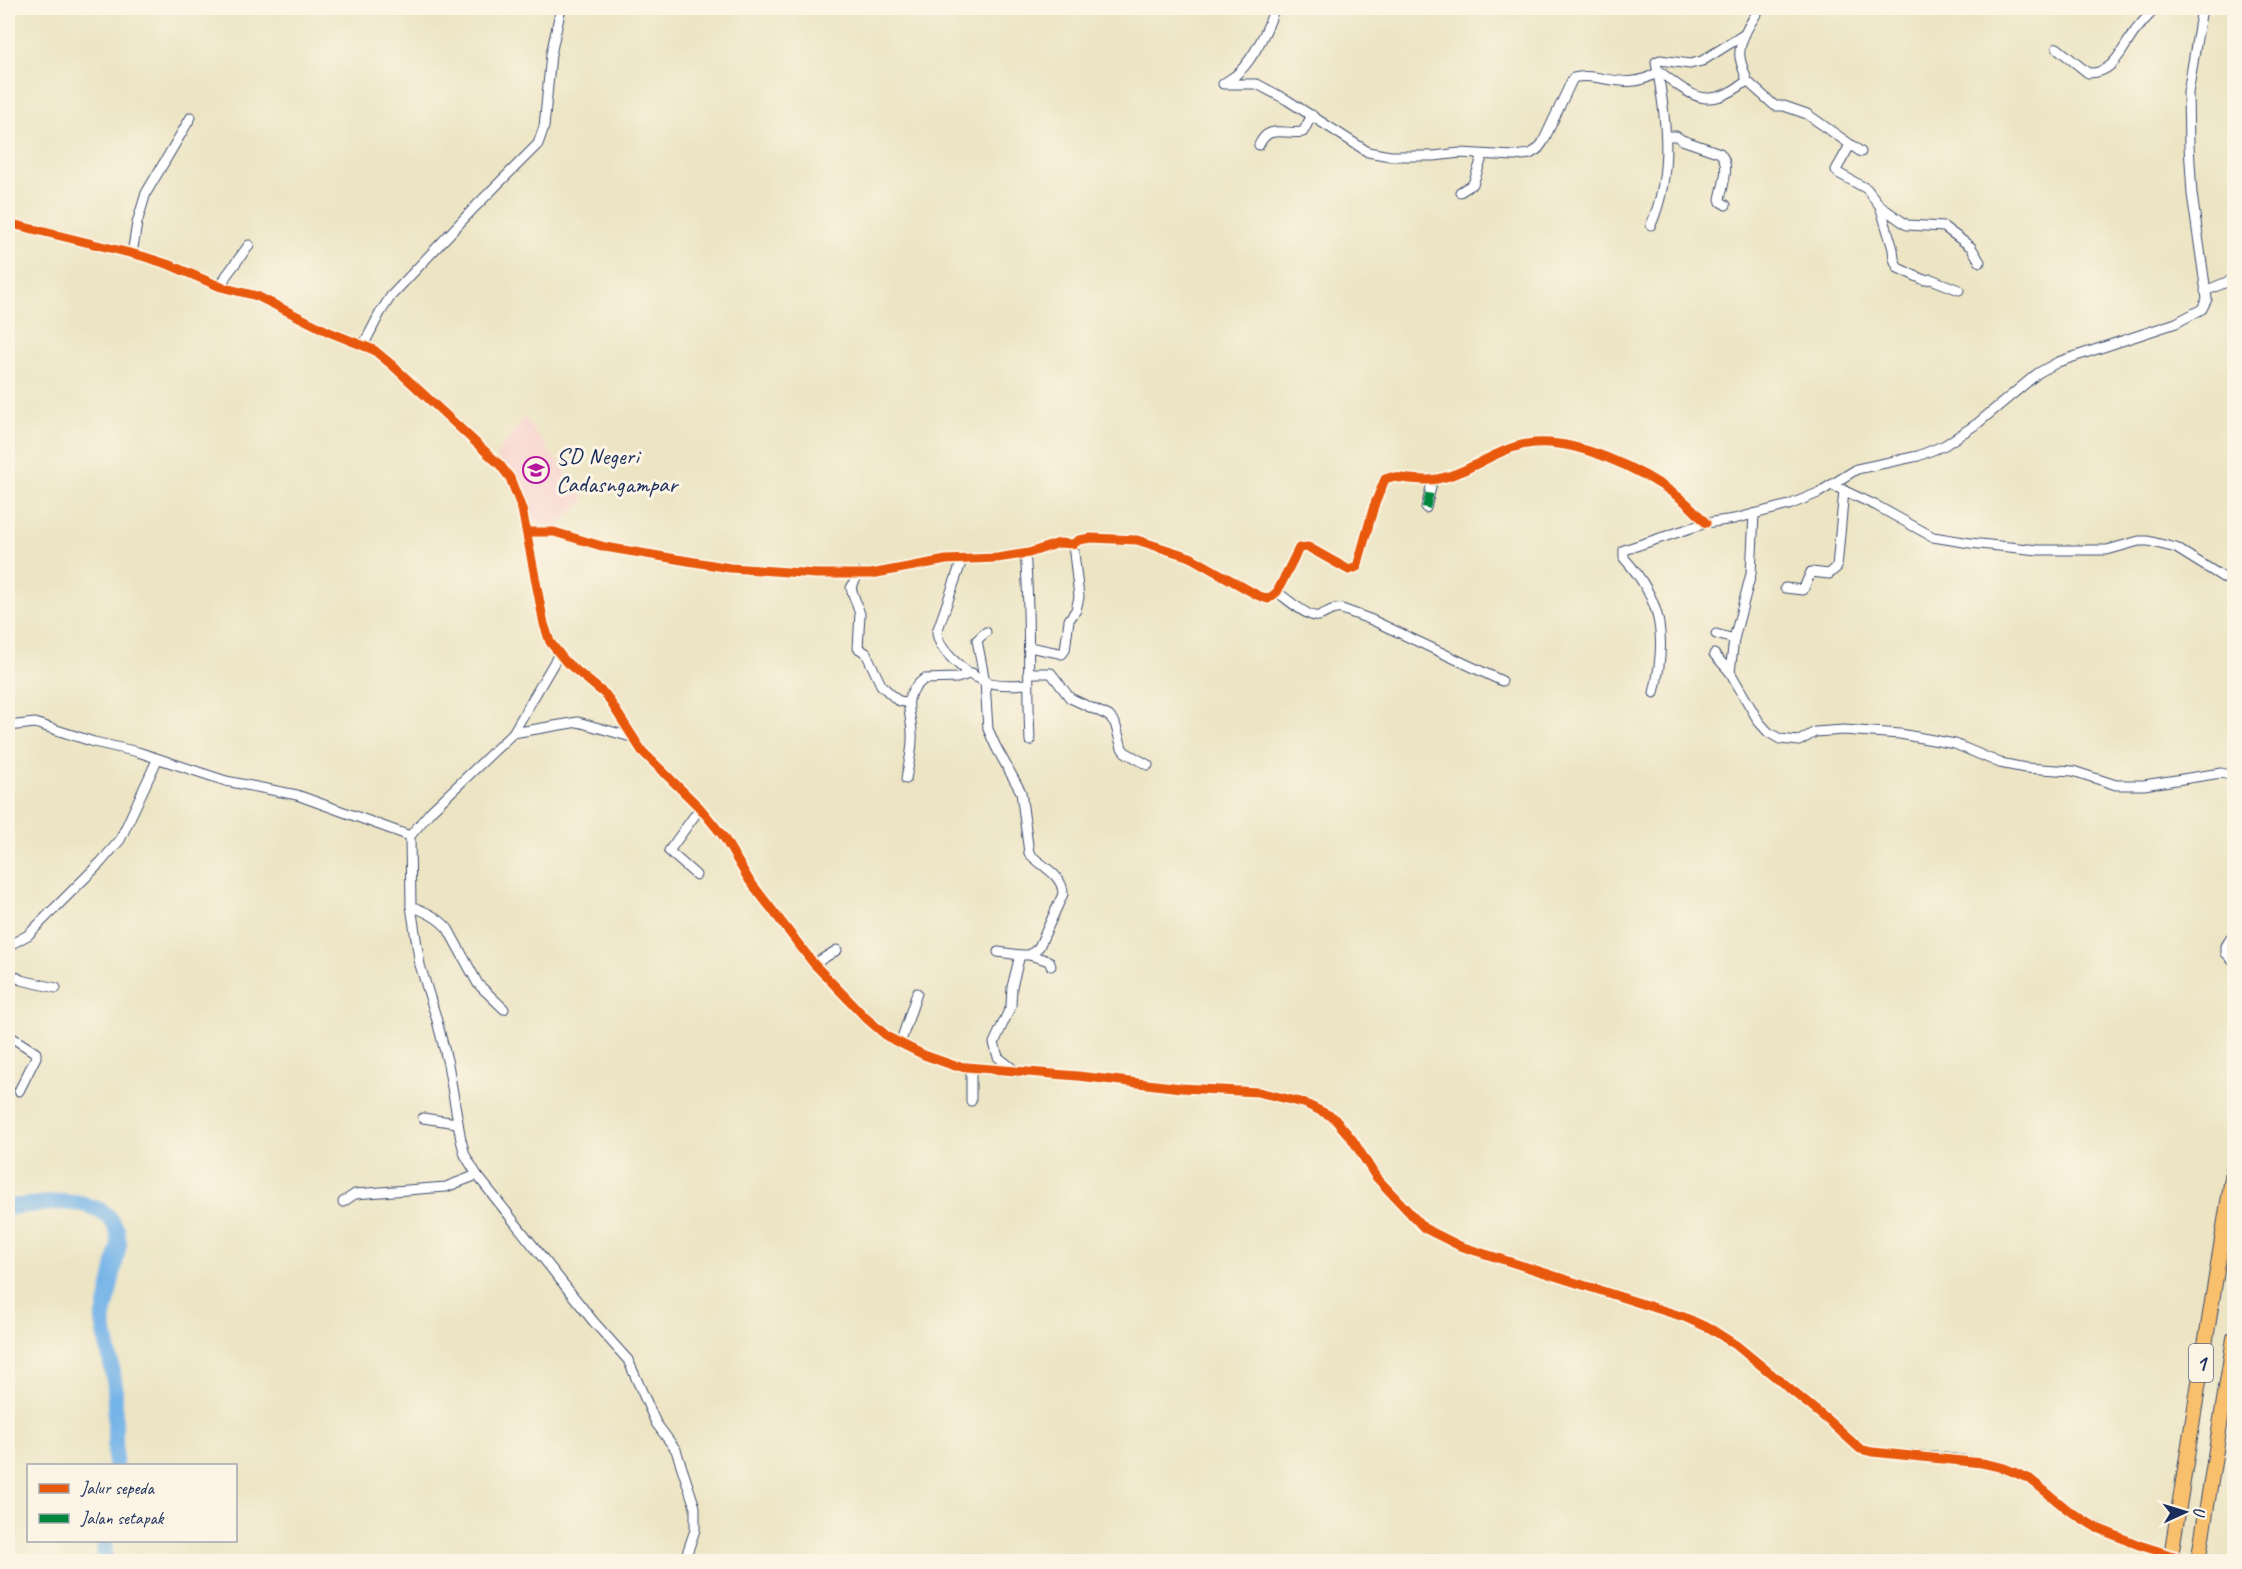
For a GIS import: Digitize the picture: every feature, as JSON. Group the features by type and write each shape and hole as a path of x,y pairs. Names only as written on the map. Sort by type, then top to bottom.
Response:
{"highway":[{"name":"1","path":"2170,1562 2235,1165"},
{"name":"1","path":"2198,1562 2235,1338"}],"street":[{"path":"363,346 371,328 391,296 538,144 544,127 551,54 561,8"},
{"path":"1257,84 1223,84 1245,66 1263,36 1274,8"},
{"path":"1760,8 1746,33 1740,56 1747,81 1775,106 1784,106 1807,114 1860,152"},
{"path":"2057,48 2088,74 2099,72 2119,58 2132,36 2156,8"},
{"path":"1654,693 1661,665 1662,645 1659,627 1646,586 1624,558 1623,553 1629,548 1707,523 1789,505 1818,493 1857,469 1918,456 1945,445 1978,423 2038,374 2058,362 2176,323 2202,309 2206,299 2192,194 2188,93 2202,8"},
{"path":"1652,225 1659,206 1665,166 1667,125 1656,63 1658,60 1690,64 1702,61 1746,33"},
{"path":"1245,66 1248,76 1257,84 1312,115 1368,152 1390,156 1434,156 1460,153 1483,156 1530,154 1543,142 1573,78 1627,82 1653,75 1659,71"},
{"path":"1659,71 1693,93 1711,99 1729,94 1747,81"},
{"path":"1259,145 1263,136 1269,132 1304,132 1312,115"},
{"path":"132,254 137,223 146,193 191,117"},
{"path":"1666,136 1676,136 1724,156 1725,175 1720,199 1726,205"},
{"path":"1850,146 1836,168 1838,173 1867,189 1880,206 1907,225 1944,227 1971,247 1980,262"},
{"path":"1460,192 1473,184 1483,156"},
{"path":"1880,206 1894,259 1899,268 1924,280 1931,279 1959,290"},
{"path":"8,222 132,254 170,266 222,287 257,296 329,332 374,350 392,365 500,465 517,492 528,532 544,624 550,642 559,654 606,695 642,752 700,808 723,836 749,880 814,964 866,1018 900,1044 940,1061 971,1068 1090,1077 1181,1088 1258,1092 1304,1102 1333,1117 1352,1140 1376,1177 1407,1212 1424,1228 1442,1239 1526,1269 1684,1317 1711,1329 1737,1345 1860,1449 1982,1463 2004,1468 2030,1479 2068,1510 2097,1528 2139,1545 2193,1562"},
{"path":"222,287 226,276 249,245"},
{"path":"2205,291 2235,279"},
{"path":"528,532 554,532 605,547 730,568 817,574 886,572 946,560 997,558 1059,543 1073,544 1079,540 1091,538 1141,540 1190,557 1263,598 1272,598 1299,548 1308,547 1349,570 1357,567 1384,479 1391,477 1433,479 1451,475 1527,444 1568,444 1639,472 1681,498 1707,523"},
{"path":"1426,508 1433,479"},
{"path":"1832,485 1877,506 1933,537 2038,550 2107,550 2139,540 2148,540 2176,549 2235,584"},
{"path":"1785,588 1803,590 1811,572 1829,574 1837,567 1844,490"},
{"path":"1730,672 1734,639 1751,574 1754,514"},
{"path":"1029,647 1062,654 1065,650 1069,620 1076,610 1079,597 1073,544"},
{"path":"1025,553 1030,741"},
{"path":"962,560 937,632 937,638 945,653 985,682 1027,684"},
{"path":"859,573 851,588 860,614 856,644 866,653 881,685 897,699 907,703"},
{"path":"1277,592 1310,615 1318,616 1337,608 1342,609 1372,620 1502,681"},
{"path":"986,632 977,640 985,682 988,729 1021,792 1029,853 1057,877 1063,889 1063,894 1039,947 1025,955 1012,987 1011,1006 994,1043 999,1057 1017,1071"},
{"path":"1716,634 1734,639"},
{"path":"559,654 513,733 431,811 410,836 411,906 420,965 448,1064 457,1124 465,1155 477,1175 593,1321 628,1360 657,1423 676,1449 695,1507 695,1530 684,1562"},
{"path":"1714,654 1730,672 1759,722 1768,732 1780,739 1799,741 1815,732 1844,730 1900,734 1955,744 2000,763 2073,771 2116,785 2144,785 2221,773 2235,776"},
{"path":"1028,673 1051,673 1070,698 1110,716 1115,723 1119,744 1125,752 1148,765"},
{"path":"906,779 912,740 907,703 911,692 924,679 957,678 972,674"},
{"path":"513,733 578,722 631,737"},
{"path":"8,726 34,723 94,742 138,752 226,781 297,795 410,836"},
{"path":"8,946 28,935 120,840 157,760"},
{"path":"696,875 669,851 700,808"},
{"path":"411,906 430,913 446,926 478,984 504,1009"},
{"path":"2235,933 2226,953 2235,961"},
{"path":"814,964 837,950"},
{"path":"998,952 1049,961 1051,966"},
{"path":"8,972 21,981 56,988"},
{"path":"900,1044 916,993"},
{"path":"8,1035 36,1053 19,1091"},
{"path":"970,1101 971,1068"},
{"path":"423,1118 457,1124"},
{"path":"343,1202 355,1194 446,1187 477,1175"}],"shaded area":[{"name":"SD Negeri Cadasngampar","path":"524,418 585,499 555,528 537,524 496,456"}],"waterway":[{"path":"8,1207 62,1202 83,1204 100,1210 110,1218 117,1230 119,1244 103,1321 115,1386 115,1464"},
{"path":"104,1562 105,1542"}],"marked path":[{"path":"1426,508 1433,479"}],"cycle path":[{"path":"8,223 142,256 170,265 221,287 257,296 329,332 374,350 392,365 500,465 510,478 522,509 544,624 550,642 566,662 606,695 642,751 700,808 723,836 749,880 814,964 866,1018 888,1037 924,1055 955,1066 1078,1076 1181,1088 1258,1092 1304,1103 1333,1117 1352,1139 1376,1177 1424,1228 1460,1246 1684,1317 1711,1329 1736,1345 1860,1449 1982,1463 2004,1468 2030,1479 2068,1510 2097,1528 2139,1545 2193,1562"},
{"path":"528,532 554,532 605,547 730,568 817,574 871,574 946,560 997,558 1029,553 1059,543 1073,544 1079,540 1091,538 1137,540 1190,557 1268,599 1277,592 1299,548 1308,547 1349,570 1357,567 1374,506 1385,479 1391,477 1437,479 1460,472 1516,446 1545,443 1586,450 1627,466 1665,487 1691,507 1706,523"}],"place":[{"name":"SD Negeri Cadasngampar","path":"536,470"}]}
